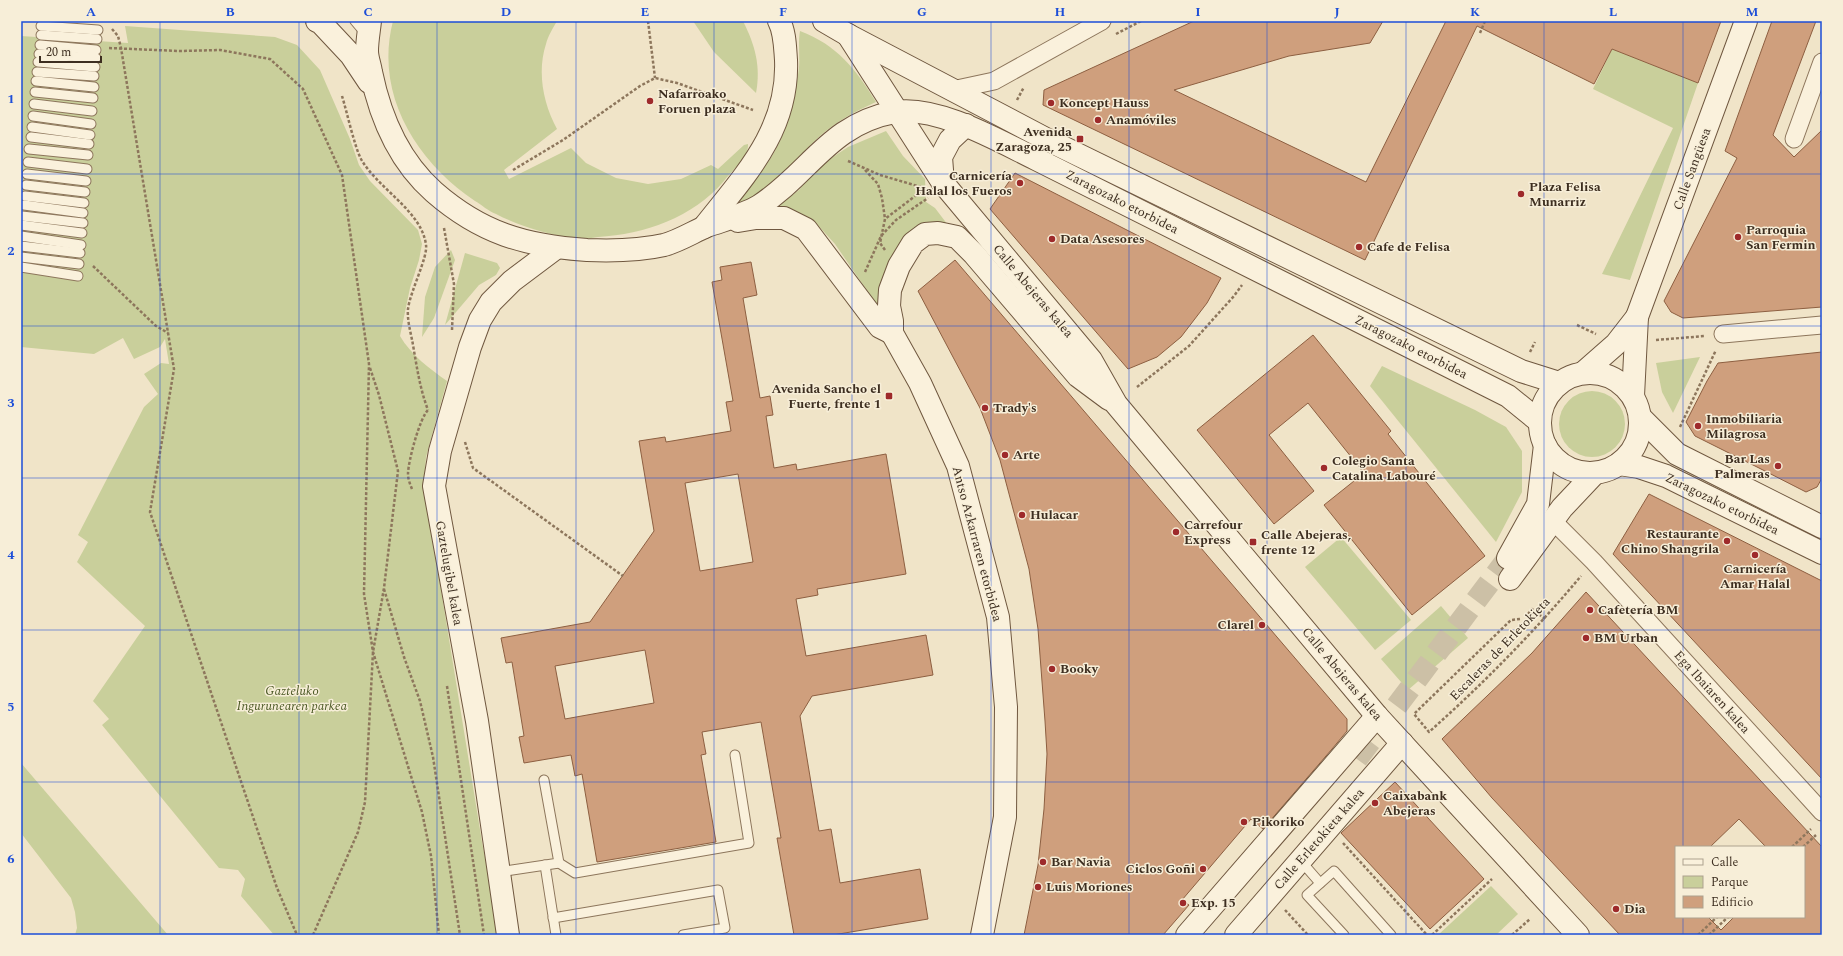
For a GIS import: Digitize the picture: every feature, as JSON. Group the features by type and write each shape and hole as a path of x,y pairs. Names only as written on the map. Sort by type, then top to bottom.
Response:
{"street":[{"path":"318,21 350,54 375,91"},
{"path":"366,24 367,52 375,91 384,118 396,143 412,167 431,189 447,203 476,223 501,235 528,243 556,248 620,252 665,244 704,228 746,174 767,143 779,112 784,90 786,68 785,46 779,21"},
{"name":"Zaragozako etorbidea","path":"824,21 848,36 1046,139 1514,367 1559,383"},
{"path":"952,90 994,80 1102,21"},
{"name":"Calle Sangüesa","path":"1633,396 1637,317 1746,21"},
{"name":"Calle Abejeras kalea","path":"848,36 898,112 922,154 937,189 1091,360 1116,404 1377,716 1578,935"},
{"path":"1794,139 1822,62"},
{"name":"Zaragozako etorbidea","path":"704,228 758,207 781,188 830,142 854,126 878,116 898,112 928,114 966,125 1036,159 1508,396 1540,422"},
{"path":"937,189 941,157 950,140 966,125"},
{"name":"Antso Azkarraren etorbidea","path":"704,228 756,218 784,218 806,229 880,327 892,333"},
{"name":"Calle Abejeras kalea","path":"913,244 925,234 938,233 957,237 974,254 1078,376 1116,404"},
{"name":"Antso Azkarraren etorbidea","path":"913,244 899,266 890,290 889,306 892,321 892,333 920,383 958,466 998,617 1006,707 1005,817 982,935"},
{"name":"Gaztelugibel kalea","path":"508,935 477,721 434,486 440,451 470,347 480,320 491,302 512,281 556,248"},
{"name":"Calle Sangüesa","path":"1583,373 1616,344 1637,317"},
{"path":"1723,334 1822,325"},
{"path":"1583,373 1598,373 1611,377 1624,385 1633,396 1640,417 1640,430 1636,443 1629,455 1619,464 1607,470 1595,473 1571,469 1552,455 1545,445 1541,434 1540,422 1545,401 1559,383 1570,376 1583,373"},
{"name":"Zaragozako etorbidea","path":"1640,417 1677,454 1821,523"},
{"path":"1545,445 1538,504 1509,568 1595,473"},
{"name":"Zaragozako etorbidea","path":"1619,464 1639,467 1666,476 1815,549"},
{"name":"Ega Ibaiaren kalea","path":"1553,521 1594,562 1822,812"},
{"path":"1815,549 1821,523"},
{"path":"1187,935 1377,716"},
{"name":"Calle Erletokieta kalea","path":"1236,935 1402,743"},
{"name":"Calle Erletokieta kalea","path":"1207,935 1361,762 1220,935"}],"lane":[{"path":"39,54 102,28"},
{"path":"39,54 97,40"},
{"path":"39,54 97,60"},
{"path":"39,54 97,60"},
{"path":"39,54 94,87"},
{"path":"36,92 93,98"},
{"path":"34,104 92,111"},
{"path":"33,116 91,124"},
{"path":"30,137 89,140 32,127"},
{"path":"29,149 88,155"},
{"path":"28,162 87,170"},
{"path":"27,174 86,181"},
{"path":"26,186 85,192"},
{"path":"24,200 84,208"},
{"path":"22,221 83,223"},
{"path":"22,221 82,233"},
{"path":"21,236 81,249 21,246"},
{"path":"21,257 79,264"},
{"path":"21,267 78,276"},
{"path":"499,872 559,863 575,873 749,843 735,755"},
{"path":"544,780 559,863"},
{"path":"1300,860 1320,883"},
{"path":"545,865 556,935"},
{"path":"1344,935 1307,895 1334,871 1391,935"},
{"path":"553,918 718,890 724,928 683,935"}],"path":[{"path":"648,21 655,78"},
{"path":"1480,33 1485,21"},
{"path":"102,28 114,30 118,36 121,48 174,369 150,512 277,888 296,935"},
{"path":"97,60 121,48 180,51 220,50 270,59 303,88 342,175 369,364 364,594 373,652 422,812 431,856 439,935"},
{"path":"513,170 563,140 640,86 655,78 677,83 753,110"},
{"path":"342,96 361,159 383,187 414,218 423,233 427,247 414,285 408,309 409,328 421,391"},
{"path":"848,161 880,175 925,189 885,219"},
{"path":"863,168 878,184 885,219 880,244 889,254"},
{"path":"859,277 868,268 873,252 881,236 896,220 937,189"},
{"path":"444,228 454,284 452,332"},
{"path":"1137,388 1189,346 1234,296 1245,279"},
{"path":"1577,325 1597,335"},
{"path":"1649,341 1723,334"},
{"path":"1679,429 1723,334"},
{"path":"1530,353 1535,342"},
{"path":"313,935 358,832 365,802 373,652 384,588 398,471 379,395 369,364"},
{"path":"412,492 408,474 410,460 423,417 426,412 433,407"},
{"path":"473,468 623,576"},
{"name":"Escaleras de Erletokieta","path":"1520,619 1511,620 1414,714 1429,732 1482,684 1545,620 1581,576"},
{"path":"384,588 404,657 420,702 433,757 460,935"},
{"path":"1528,614 1532,608 1545,620"},
{"path":"447,683 484,935"},
{"path":"1793,846 1811,829"},
{"path":"1804,846 1816,835"},
{"path":"1340,839 1427,935"},
{"path":"1432,935 1492,879"},
{"path":"1283,908 1308,935"},
{"path":"1698,935 1716,918"},
{"path":"1709,935 1727,918"},
{"path":"1512,935 1530,919"}],"green space":[{"path":"393,21 557,21 549,35 543,55 542,76 548,109 557,129 504,170 509,179 571,148 586,163 616,178 648,184 681,179 711,165 718,169 744,145 748,144 748,149 739,164 711,194 682,214 667,222 650,228 616,235 577,239 524,226 490,211 475,201 454,185 418,146 405,123 395,99 390,74 389,48"},
{"path":"693,21 743,21 754,47 756,56 758,74 756,93 714,52"},
{"name":"Gazteluko Ingurunearen parkea","path":"125,26 275,37 297,45 320,70 350,139 359,165 370,181 418,230 422,244 419,260 410,288 400,336 415,355 447,381 426,457 424,485 482,842 495,908 497,935 274,935 241,896 245,879 238,870 219,868 102,725 109,719 93,701 145,626 77,562 88,542 78,535 144,407 158,394 144,374 161,363 169,364 165,339 160,347 134,359 123,338 94,354 21,347 21,36 128,43"},
{"path":"800,31 825,43 844,59 861,79 876,102 847,117 826,131 781,176 759,194 747,201 734,204 772,157 788,121 792,108 799,68"},
{"path":"1612,49 1698,83 1630,280 1602,274 1673,128 1593,89"},
{"path":"886,131 903,156 925,179 926,202 935,208 957,237 913,244 881,311 835,244 814,221 778,206 799,190 818,167 848,147"},
{"path":"451,250 455,260 434,318 422,337 425,297 435,267"},
{"path":"465,253 497,263 500,268 496,275 479,285 445,325"},
{"path":"1700,357 1673,413 1662,392 1656,363"},
{"path":"1382,366 1475,410 1506,427 1522,451 1522,492 1496,542 1370,386"},
{"path":"1592,391 1605,393 1615,401 1623,411 1625,424 1623,437 1615,447 1605,455 1592,457 1579,455 1569,447 1561,437 1559,424 1561,411 1569,401 1579,393"},
{"path":"1341,537 1411,620 1375,650 1305,567"},
{"path":"1441,606 1468,638 1408,690 1381,659"},
{"path":"21,763 168,935 75,935 77,928 71,898 21,833"},
{"path":"1491,886 1518,914 1496,935 1438,935"}],"building":[{"path":"1194,21 1383,21 1370,43 1289,56 1174,90 1366,182 1446,21 1721,21 1698,83 1612,49 1594,84 1477,26 1365,260 1043,105 1044,90"},
{"path":"1772,21 1816,21 1773,135 1794,157 1822,130 1822,307 1683,318 1671,312 1664,301 1737,158 1725,151"},
{"path":"1015,173 1221,278 1207,303 1181,337 1157,357 1128,369 990,209"},
{"path":"955,260 1347,719 1347,731 1263,829 1251,819 1182,900 1189,905 1163,935 1024,935 1038,865 1044,809 1047,754 1038,629 1029,569 1000,460 980,408 918,291"},
{"path":"751,262 757,295 743,298 760,398 770,396 773,415 766,416 774,468 796,464 797,470 886,454 906,574 817,589 818,595 796,599 806,656 926,635 933,675 812,696 800,716 819,831 831,829 840,883 920,869 928,919 833,935 794,935 777,838 781,838 761,722 702,732 706,754 701,755 716,842 597,862 582,774 575,776 571,755 524,763 519,737 524,736 512,662 506,663 501,638 590,622 654,531 639,441 665,437 666,442 731,431 726,402 733,401 712,282 722,280 720,267","holes":["738,474 753,562 700,571 685,483","645,650 654,703 565,719 555,666"]},
{"path":"1313,335 1391,431 1388,434 1485,556 1412,615 1324,505 1364,473 1308,403 1269,435 1314,491 1274,524 1197,430"},
{"path":"1822,352 1822,478 1817,487 1806,492 1695,436 1686,422 1718,363"},
{"path":"1649,494 1822,581 1822,779 1613,554"},
{"path":"1586,592 1822,847 1822,935 1620,935 1492,798 1442,739 1532,653"},
{"path":"1395,782 1484,879 1430,929 1341,833"}],"tunnel":[{"path":"1357,759 1508,558"}],"place":[{"name":"Nafarroako Foruen plaza","path":"650,101"},
{"name":"Koncept Hauss","path":"1051,103"},
{"name":"Anamóviles","path":"1098,120"},
{"name":"Avenida Zaragoza, 25","path":"1080,139"},
{"name":"Carnicería Halal los Fueros","path":"1020,183"},
{"name":"Plaza Felisa Munarriz","path":"1521,194"},
{"name":"Parroquia San Fermin","path":"1738,237"},
{"name":"Data Asesores","path":"1052,239"},
{"name":"Cafe de Felisa","path":"1359,247"},
{"name":"Avenida Sancho el Fuerte, frente 1","path":"889,396"},
{"name":"Trady's","path":"985,408"},
{"name":"Inmobiliaria Milagrosa","path":"1698,426"},
{"name":"Arte","path":"1005,455"},
{"name":"Bar Las Palmeras","path":"1778,466"},
{"name":"Colegio Santa Catalina Labouré","path":"1324,468"},
{"name":"Hulacar","path":"1022,515"},
{"name":"Carrefour Express","path":"1176,532"},
{"name":"Restaurante Chino Shangrila","path":"1727,541"},
{"name":"Calle Abejeras, frente 12","path":"1253,542"},
{"name":"Carnicería Amar Halal","path":"1755,555"},
{"name":"Cafetería BM","path":"1590,610"},
{"name":"Clarel","path":"1262,625"},
{"name":"BM Urban","path":"1586,638"},
{"name":"Booky","path":"1052,669"},
{"name":"Caixabank Abejeras","path":"1375,803"},
{"name":"Pikoriko","path":"1244,822"},
{"name":"Bar Navia","path":"1043,862"},
{"name":"Ciclos Goñi","path":"1203,869"},
{"name":"Luis Moriones","path":"1038,887"},
{"name":"Exp. 15","path":"1183,903"},
{"name":"Dia","path":"1616,909"}]}
